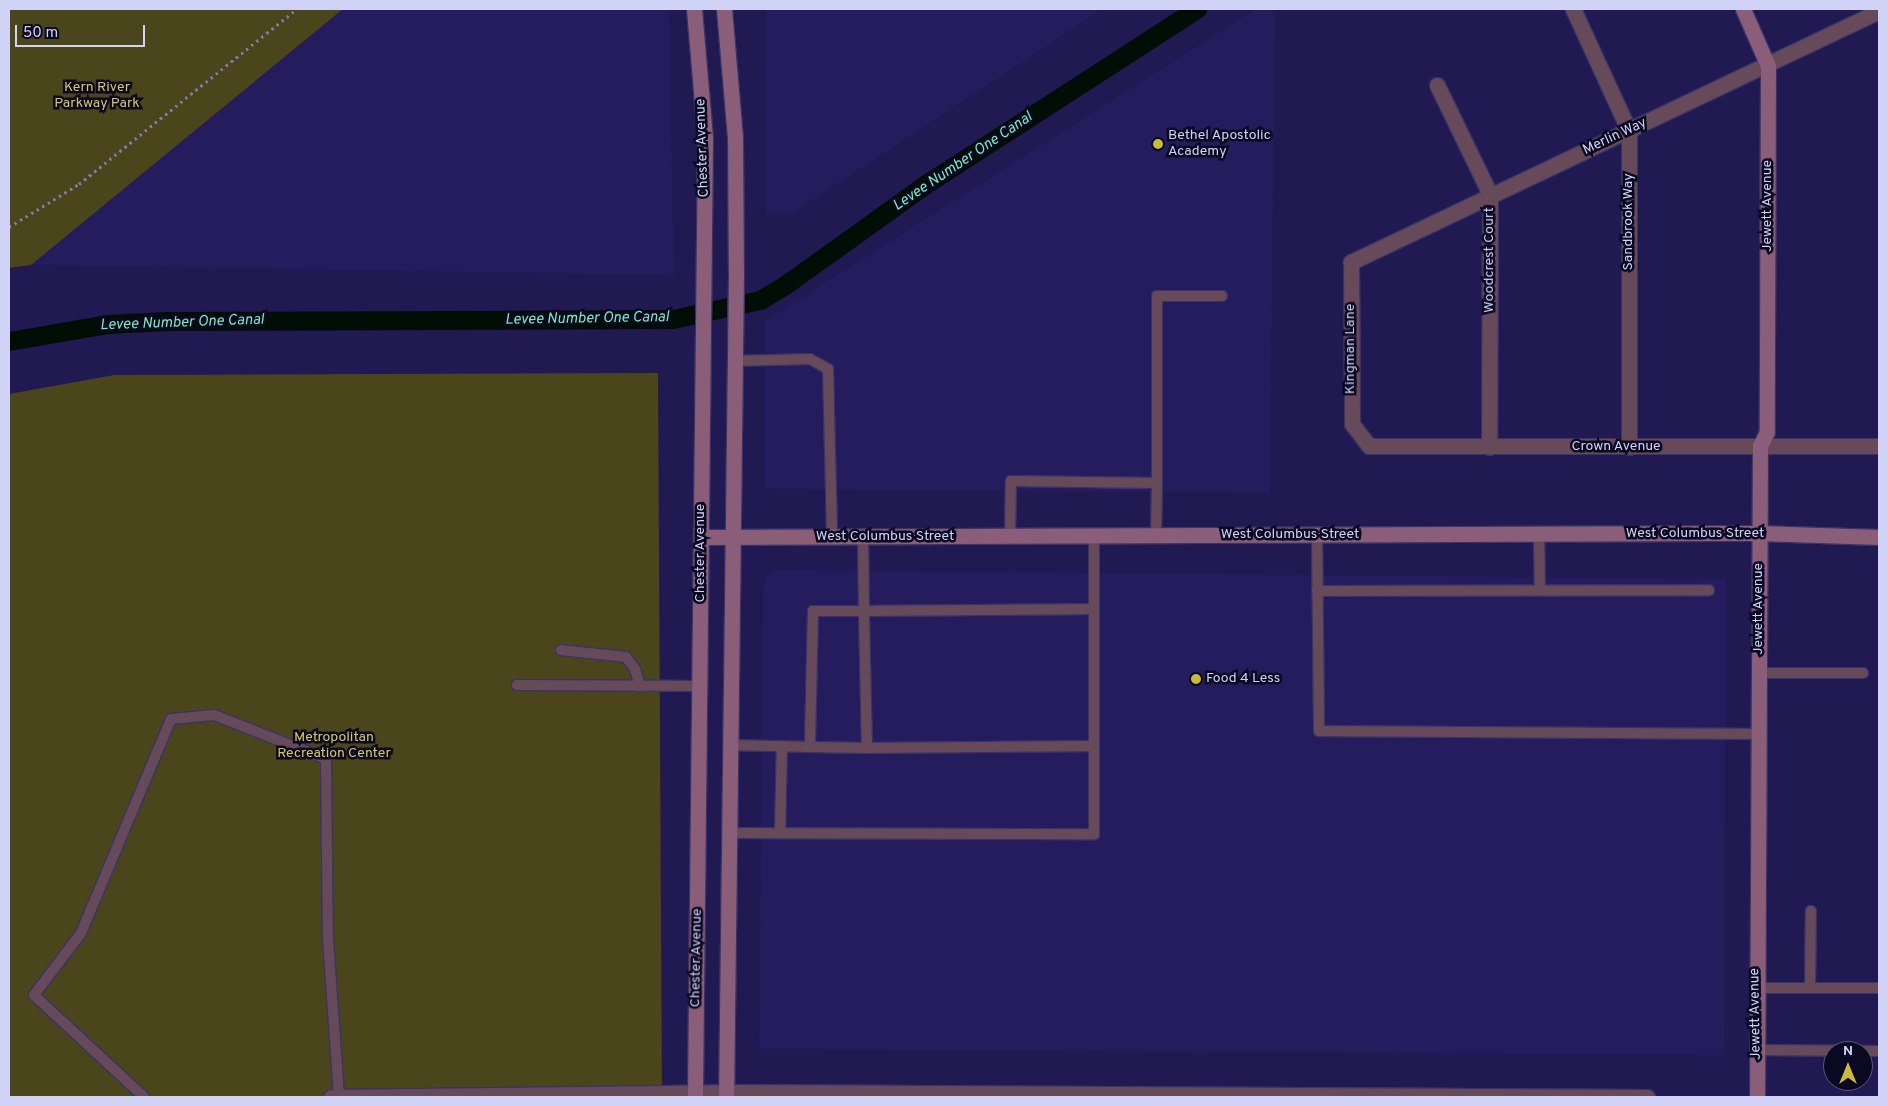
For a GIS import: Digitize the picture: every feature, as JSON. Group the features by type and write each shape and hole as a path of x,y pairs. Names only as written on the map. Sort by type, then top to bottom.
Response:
{"main road":[{"name":"Chester Avenue","path":"694,9 705,138 695,1095"},
{"path":"724,9 735,137 736,272 733,357 731,744 726,1095"},
{"name":"Jewett Avenue","path":"1743,9 1768,66 1768,432 1760,446 1759,533 1755,988 1757,1097"},
{"name":"West Columbus Street","path":"701,537 1759,533 1879,537"}],"street":[{"name":"Sandbrook Way","path":"1573,9 1629,131 1628,447"},
{"name":"Merlin Way","path":"1351,262 1490,194 1768,66 1879,11"},
{"name":"Woodcrest Court","path":"1437,85 1490,194 1489,447"},
{"name":"Kingman Lane","path":"1351,262 1352,424 1358,434"},
{"name":"Crown Avenue","path":"1358,434 1369,446 1879,446"},
{"path":"335,1097 695,1095 1647,1097"}],"lane":[{"path":"1156,536 1158,296 1222,296"},
{"path":"733,357 810,360 828,369 832,537"},
{"path":"1010,536 1012,480 1157,483"},
{"path":"1539,534 1540,590"},
{"path":"1317,535 1319,731 1758,734"},
{"path":"730,833 1094,834 1094,536"},
{"path":"863,537 867,748"},
{"path":"1317,591 1709,590"},
{"path":"810,746 812,611 1094,609"},
{"path":"561,650 626,656 636,670 640,686"},
{"path":"1759,673 1863,673"},
{"path":"517,685 700,686"},
{"path":"144,1097 34,995 81,933 171,719 214,715 326,759 328,939 335,1097"},
{"path":"731,744 867,748 1094,746"},
{"path":"780,833 782,746"},
{"path":"1810,988 1811,911"},
{"path":"1755,988 1879,988"},
{"path":"1757,1050 1879,1051"}],"path":[{"path":"9,227 79,184 297,9"}],"shaded area":[{"path":"343,9 669,9 674,275 31,265"},
{"path":"766,9 1101,10 793,213 766,213"},
{"name":"Bethel Apostolic Academy","path":"1256,9 1275,9 1270,493 765,489 765,321"},
{"path":"776,570 1726,579 1724,1055 759,1049 763,586 767,576"}],"green space":[{"name":"Kern River Parkway Park","path":"9,9 343,9 31,265 9,268"},
{"name":"Metropolitan Recreation Center","path":"658,373 662,1097 9,1097 9,394 114,375"}],"waterway":[{"name":"Levee Number One Canal","path":"9,341 107,324 168,321 673,319 760,300 785,285 926,184 1197,9"}],"place":[{"name":"Bethel Apostolic Academy","path":"1158,144"},
{"name":"Food 4 Less","path":"1196,679"}]}
